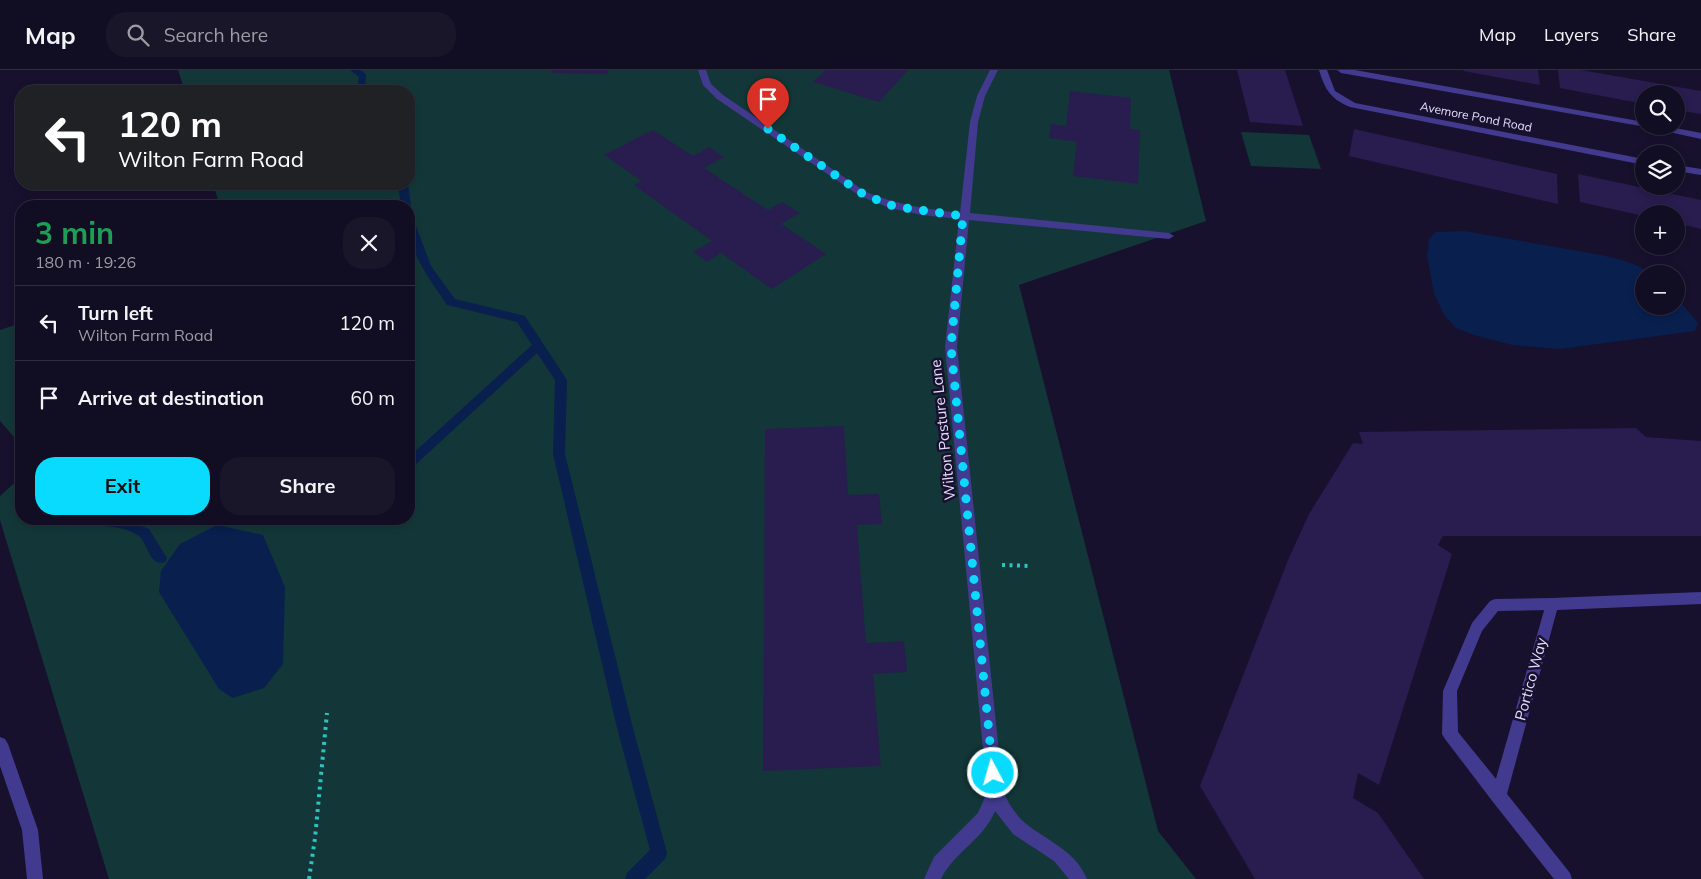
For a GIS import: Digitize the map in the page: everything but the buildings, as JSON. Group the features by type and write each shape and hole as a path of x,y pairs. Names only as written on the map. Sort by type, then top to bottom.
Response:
{"street":[{"path":"702,70 707,85 720,97 863,194 890,205 963,216 1169,236"},
{"name":"Wilton Pasture Lane","path":"994,70 981,96 974,122 951,347 995,792"},
{"name":"Avemore Pond Road","path":"1323,70 1331,94 1353,105 1635,160"},
{"name":"Avemore Pond Road","path":"1341,70 1635,123"},
{"path":"1685,133 1701,136"},
{"path":"1685,169 1701,172"},
{"path":"1564,879 1450,734 1450,691 1477,627 1495,606 1701,598"},
{"name":"Portico Way","path":"1500,796 1552,604"},
{"path":"0,744 30,830 35,879"},
{"path":"932,879 940,863 984,819 995,792"},
{"path":"995,792 1003,810 1019,828 1060,855 1079,879"}],"path":[{"path":"309,879 315,838 327,713"}],"green space":[{"path":"178,70 1169,70 1206,221 1019,285 1158,831 1196,879 109,879 0,520 0,496 15,482 15,525 415,525 415,200 218,200 215,190 415,190 415,85 183,85"},
{"path":"1241,132 1309,135 1321,169 1251,166"},
{"path":"15,325 15,438 0,421 0,330"}],"water":[{"path":"1464,231 1601,255 1634,264 1636,265 1635,315 1685,315 1685,308 1698,323 1695,331 1560,349 1512,345 1474,335 1456,328 1445,316 1434,294 1427,256 1429,239 1436,232"},
{"path":"217,525 263,535 285,587 283,664 264,688 233,698 219,689 159,592 161,571 180,544"}],"waterway":[{"path":"354,70 363,76 362,85"},
{"path":"404,190 405,200"},
{"path":"415,237 426,267 451,302 521,319 538,346"},
{"path":"415,459 538,346"},
{"path":"538,346 561,380 559,454 625,728 659,853 633,879"},
{"path":"125,525 144,533 160,558"}],"route":[{"path":"768,129 863,194 890,205 922,212 963,216 951,347 993,773"}]}
